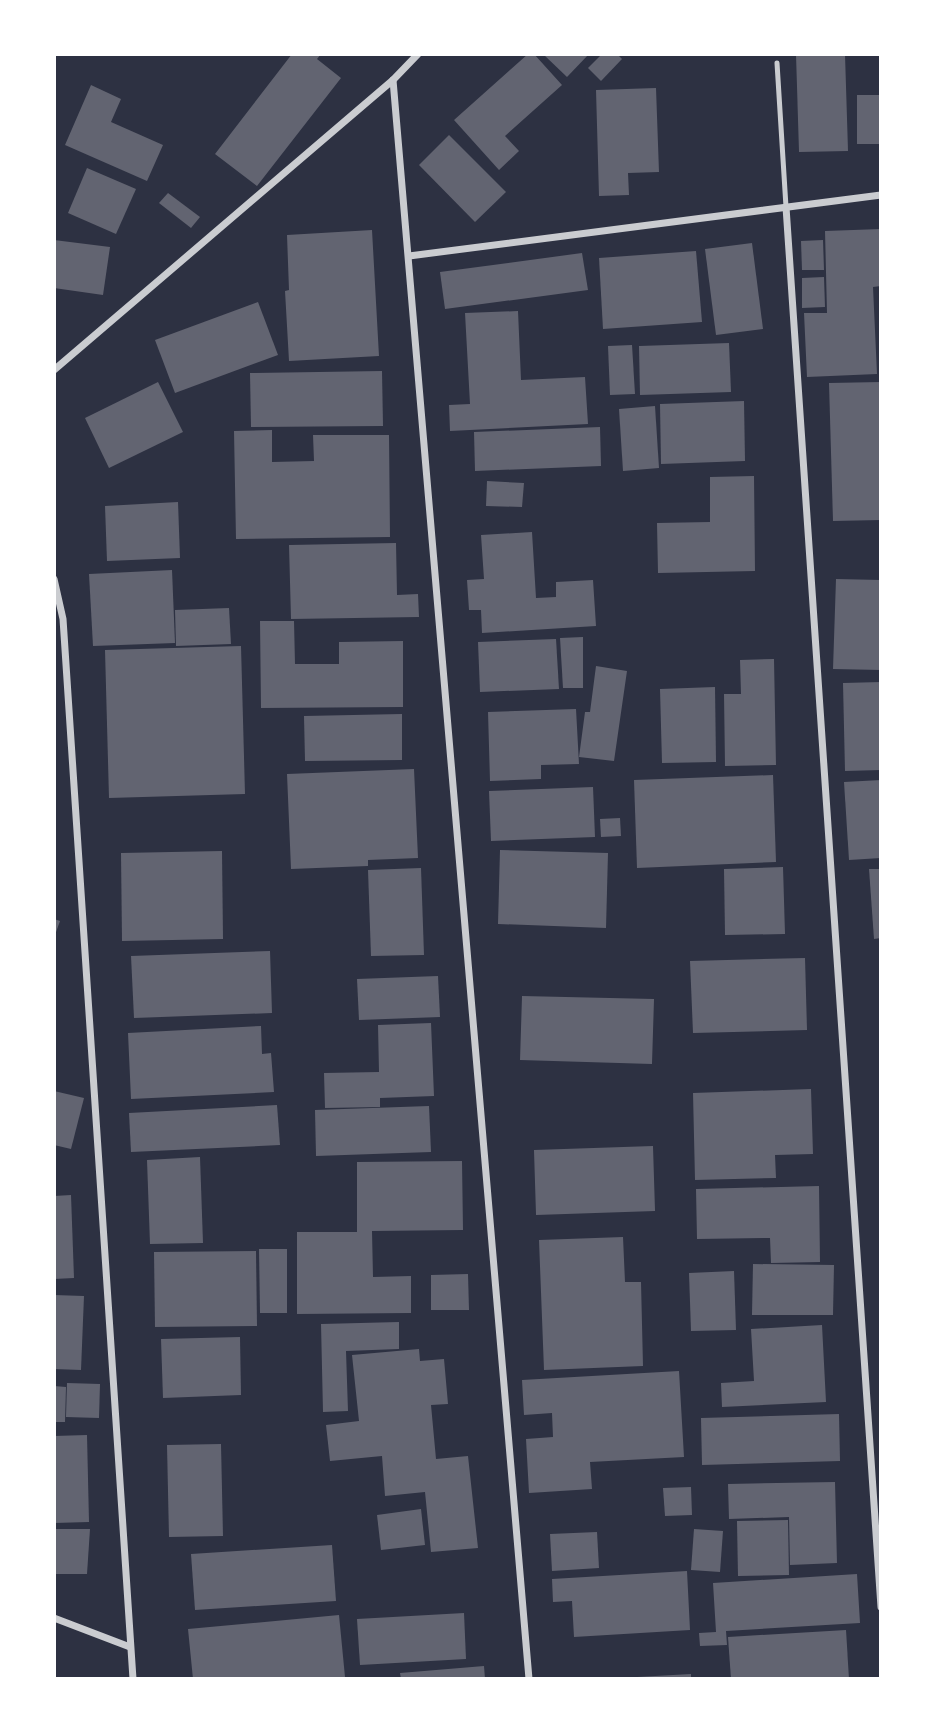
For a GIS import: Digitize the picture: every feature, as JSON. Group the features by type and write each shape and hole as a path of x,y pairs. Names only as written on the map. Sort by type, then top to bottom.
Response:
{"street":[{"path":"54,370 393,80 418,54"},
{"path":"393,80 528,1679"},
{"path":"409,256 881,195"},
{"path":"786,207 881,1607"},
{"path":"54,579 63,620 133,1679"},
{"path":"54,1618 130,1647"}],"lane":[{"path":"777,62 786,207"}],"building":[{"path":"292,54 321,54 317,59 341,78 257,186 215,154"},
{"path":"528,54 534,54 562,85 505,136 519,151 499,170 454,120"},
{"path":"543,54 589,54 567,77"},
{"path":"602,54 617,54 622,59 601,81 588,68"},
{"path":"796,54 845,54 848,151 799,152"},
{"path":"91,85 121,99 111,122 163,145 147,181 65,145"},
{"path":"656,88 659,172 628,173 629,195 599,196 596,90"},
{"path":"857,95 881,95 881,144 857,144"},
{"path":"449,135 506,192 475,222 419,165"},
{"path":"87,168 136,189 116,234 68,213"},
{"path":"168,193 200,217 191,228 159,203"},
{"path":"881,229 881,286 873,287 877,374 807,377 804,313 827,313 825,231"},
{"path":"372,230 379,356 289,361 285,291 289,290 287,235"},
{"path":"54,240 110,247 103,295 54,288"},
{"path":"823,240 824,270 802,270 801,241"},
{"path":"752,243 763,329 716,335 705,249"},
{"path":"696,251 702,322 603,329 599,258"},
{"path":"582,253 588,290 445,309 440,272"},
{"path":"824,277 825,307 802,308 802,278"},
{"path":"258,302 278,355 175,393 155,340"},
{"path":"518,311 521,380 585,377 588,424 450,431 449,405 470,404 465,313"},
{"path":"729,343 731,392 640,395 639,346"},
{"path":"632,345 635,394 610,395 608,346"},
{"path":"382,371 383,426 251,427 250,373"},
{"path":"158,382 183,432 109,468 85,418"},
{"path":"881,382 881,520 833,521 829,383"},
{"path":"744,401 745,461 661,464 660,404"},
{"path":"655,406 659,468 623,471 619,409"},
{"path":"600,427 601,466 475,471 474,432"},
{"path":"272,430 272,462 314,461 313,435 389,435 390,537 236,539 234,431"},
{"path":"754,476 755,571 658,573 657,523 710,522 710,477"},
{"path":"487,481 524,483 522,507 486,506"},
{"path":"178,502 180,558 107,561 105,506"},
{"path":"532,532 536,598 556,597 556,582 593,580 596,626 482,633 481,610 469,610 467,580 484,579 481,535"},
{"path":"396,543 397,595 418,594 419,617 291,619 289,545"},
{"path":"172,570 175,643 93,646 89,574"},
{"path":"836,579 881,580 881,670 833,669"},
{"path":"229,608 231,644 176,646 175,610"},
{"path":"260,621 294,621 295,664 339,664 339,642 403,641 403,707 261,708"},
{"path":"583,637 583,688 563,688 560,638"},
{"path":"556,639 559,689 480,692 478,642"},
{"path":"241,646 245,794 109,798 105,650"},
{"path":"774,659 776,765 725,766 724,694 741,694 740,660"},
{"path":"596,666 627,671 614,761 579,757 585,712 590,712"},
{"path":"881,682 881,770 845,771 843,683"},
{"path":"715,687 716,762 662,763 660,689"},
{"path":"576,709 579,764 541,765 541,779 490,781 488,712"},
{"path":"402,714 402,760 305,761 304,716"},
{"path":"414,769 418,858 368,860 368,866 291,869 287,774"},
{"path":"773,775 776,862 637,868 634,780"},
{"path":"881,780 881,858 849,860 844,782"},
{"path":"593,787 595,837 491,841 489,791"},
{"path":"620,818 621,836 601,837 600,819"},
{"path":"500,850 608,853 606,928 498,924"},
{"path":"222,851 223,939 122,941 121,853"},
{"path":"783,867 785,934 725,935 724,869"},
{"path":"421,868 424,955 371,956 368,870"},
{"path":"869,869 881,869 881,938 874,939"},
{"path":"54,919 60,921 55,935 54,935"},
{"path":"270,951 272,1013 134,1018 131,956"},
{"path":"805,958 807,1030 693,1033 690,961"},
{"path":"438,976 440,1017 359,1020 357,979"},
{"path":"522,996 654,999 652,1064 520,1060"},
{"path":"431,1023 434,1096 380,1098 380,1107 325,1108 324,1073 379,1072 378,1025"},
{"path":"261,1026 262,1054 271,1053 274,1092 131,1099 128,1033"},
{"path":"811,1089 813,1154 775,1155 776,1178 695,1180 693,1093"},
{"path":"54,1091 84,1098 71,1149 54,1145"},
{"path":"277,1105 280,1145 131,1152 129,1113"},
{"path":"429,1106 431,1152 316,1156 315,1110"},
{"path":"653,1146 655,1211 536,1215 534,1150"},
{"path":"200,1157 203,1243 150,1244 147,1160"},
{"path":"462,1161 463,1230 372,1231 373,1277 411,1276 411,1313 297,1314 297,1232 357,1232 357,1162"},
{"path":"819,1186 820,1262 771,1263 770,1238 697,1239 696,1189"},
{"path":"71,1195 74,1278 54,1279 54,1196"},
{"path":"623,1237 625,1282 641,1282 643,1366 544,1370 539,1240"},
{"path":"259,1249 287,1249 287,1313 260,1313"},
{"path":"256,1251 257,1326 155,1327 154,1252"},
{"path":"753,1264 834,1265 833,1315 752,1315"},
{"path":"734,1271 736,1330 691,1331 689,1273"},
{"path":"468,1274 469,1310 431,1310 431,1275"},
{"path":"54,1295 84,1296 81,1370 54,1369"},
{"path":"399,1322 399,1349 346,1351 348,1411 323,1412 321,1324"},
{"path":"822,1325 826,1402 722,1407 721,1383 754,1381 751,1329"},
{"path":"240,1337 241,1395 163,1398 161,1339"},
{"path":"419,1349 420,1361 444,1359 448,1404 431,1405 436,1459 468,1456 478,1548 431,1552 425,1492 385,1496 382,1456 330,1461 326,1425 359,1421 352,1355"},
{"path":"679,1371 684,1457 590,1462 592,1489 529,1493 526,1439 553,1437 552,1413 524,1415 522,1380"},
{"path":"67,1383 100,1384 99,1418 66,1417"},
{"path":"54,1386 66,1387 65,1422 54,1422"},
{"path":"839,1414 840,1461 702,1465 701,1418"},
{"path":"87,1435 89,1522 54,1523 54,1436"},
{"path":"221,1444 223,1536 169,1537 167,1445"},
{"path":"835,1482 837,1563 790,1565 789,1517 729,1519 728,1484"},
{"path":"691,1487 692,1515 665,1516 663,1488"},
{"path":"421,1509 425,1545 381,1550 377,1515"},
{"path":"788,1520 789,1575 738,1576 737,1521"},
{"path":"54,1529 90,1529 87,1574 54,1574"},
{"path":"694,1529 723,1531 720,1572 691,1570"},
{"path":"597,1532 599,1568 552,1571 550,1534"},
{"path":"332,1545 336,1601 195,1610 191,1554"},
{"path":"687,1571 690,1630 574,1637 572,1601 553,1602 552,1579"},
{"path":"857,1574 860,1623 726,1631 727,1645 700,1646 699,1633 716,1632 713,1583"},
{"path":"464,1613 466,1659 360,1665 357,1619"},
{"path":"339,1615 345,1677 193,1679 188,1629"},
{"path":"846,1630 849,1679 731,1679 728,1637"},
{"path":"484,1666 485,1679 401,1679 400,1673"},
{"path":"691,1674 691,1679 637,1679 637,1677"}]}
